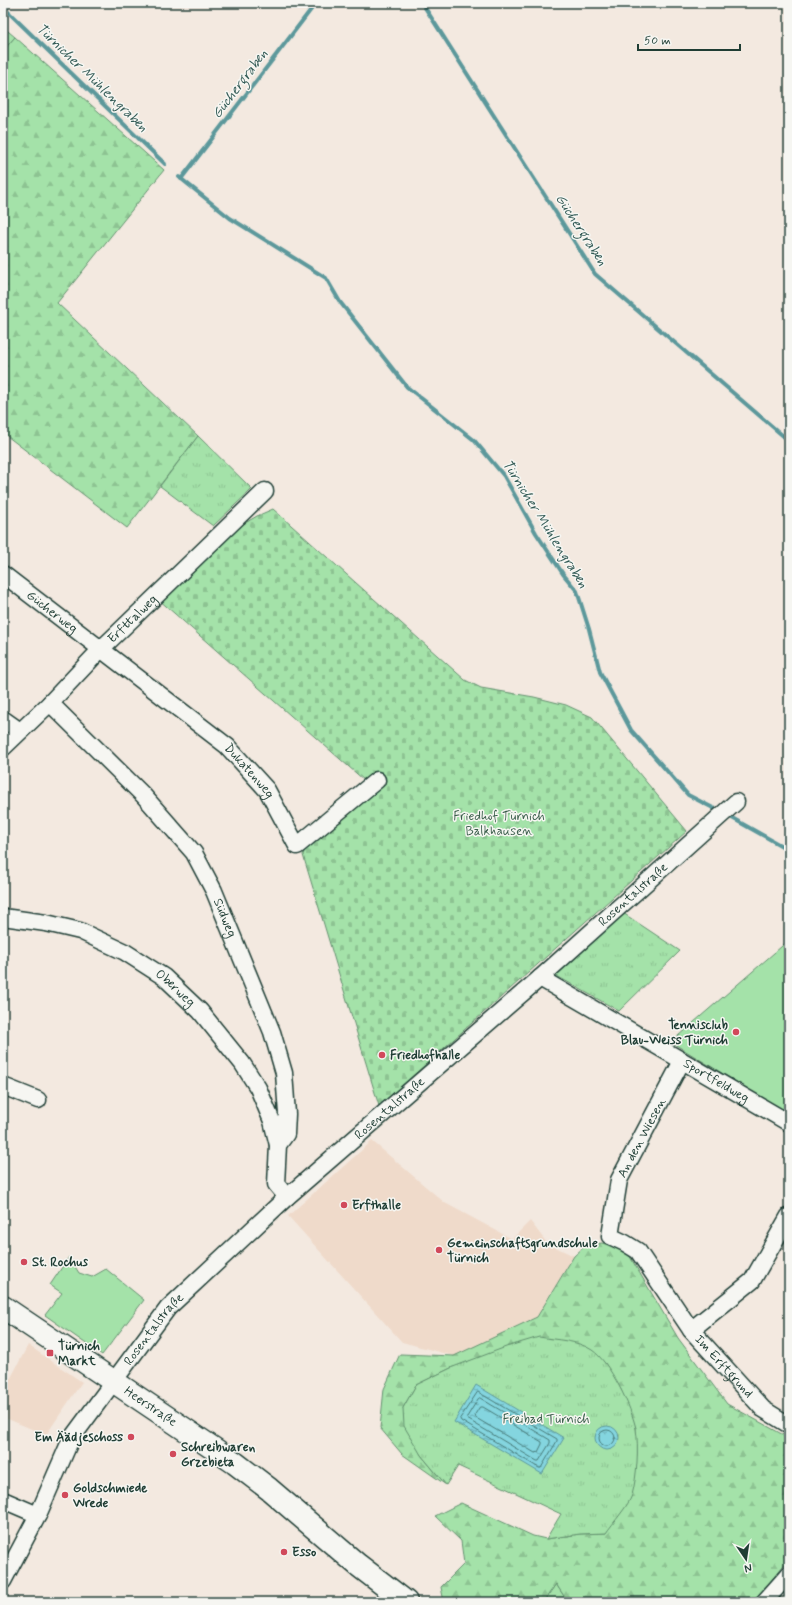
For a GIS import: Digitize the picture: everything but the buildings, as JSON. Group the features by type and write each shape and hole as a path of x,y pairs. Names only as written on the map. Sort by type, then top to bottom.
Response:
{"main road":[{"name":"Heerstraße","path":"3,1307 241,1467 358,1565 406,1602"}],"street":[{"name":"Erfttalweg","path":"3,748 50,703 101,649 265,491"},
{"name":"Gücherweg","path":"3,574 101,649"},
{"name":"Dukatenweg","path":"101,649 227,746 267,790 297,846 377,780"},
{"name":"Südweg","path":"50,703 143,795 194,853 207,878 269,1025 284,1073 287,1114 286,1134 278,1145 276,1184 286,1197"},
{"path":"3,719 20,731"},
{"name":"Rosentalstraße","path":"3,1581 38,1515 72,1439 113,1381 168,1308 286,1197 540,978 736,802"},
{"name":"Oberweg","path":"3,917 80,931 125,952 164,977 200,1011 242,1063 258,1088 272,1121 278,1145"},
{"name":"Sportfeldweg","path":"540,978 789,1123"},
{"name":"An den Wiesen","path":"682,1061 619,1180 610,1236 626,1243 638,1251 691,1330"},
{"path":"3,1086 38,1100"},
{"name":"Im Erftgrund","path":"789,1216 752,1281 691,1330 763,1409 789,1425"},
{"path":"3,1500 38,1515"},
{"path":"764,1602 789,1574"}],"shaded area":[{"name":"Gemeinschaftsgrundschule Türnich","path":"372,1141 445,1203 512,1239 530,1221 547,1243 574,1256 537,1317 454,1356 402,1342 288,1216"},
{"path":"28,1345 82,1382 46,1435 3,1417 3,1393"}],"green space":[{"path":"3,27 15,37 3,51"},
{"path":"15,37 164,170 57,303 198,436 127,528 3,433 3,51"},
{"path":"198,436 252,489 213,526 160,486"},
{"name":"Friedhof Türnich Balkhausen","path":"273,509 465,680 481,688 534,697 566,705 592,717 687,831 379,1106 303,855 307,842 373,788 158,599 223,536 257,516"},
{"path":"623,913 680,951 619,1011 555,975"},
{"name":"Tennisclub Blau-Weiss Türnich","path":"789,940 789,1114 671,1042"},
{"path":"602,1243 617,1247 629,1255 678,1338 727,1404 789,1438 789,1555 787,1561 754,1602 568,1602 556,1584 543,1602 444,1602 441,1587 464,1564 461,1541 435,1516 461,1503 533,1536 546,1539 580,1534 606,1533 637,1455 636,1428 621,1390 605,1363 453,1367 416,1385 403,1408 421,1455 446,1485 402,1454 380,1428 384,1389 400,1354 454,1356 537,1317 574,1256 586,1245"},
{"path":"69,1257 79,1273 92,1277 106,1269 144,1300 102,1355 45,1315 62,1293 50,1285"},
{"name":"Freibad Türnich","path":"539,1337 580,1344 592,1350 599,1356 613,1375 634,1420 637,1436 637,1453 635,1480 632,1495 624,1509 606,1533 580,1534 546,1539 561,1514 458,1466 446,1485 421,1455 404,1426 403,1408 416,1385 453,1367 506,1347"},
{"path":"556,1584 568,1602 543,1602"}],"water":[{"path":"476,1385 564,1438 542,1474 454,1422"},
{"path":"607,1426 615,1430 619,1438 615,1446 607,1450 599,1446 595,1438 599,1430"}],"waterway":[{"name":"Güchergraben","path":"181,179 316,3"},
{"name":"Güchergraben","path":"422,3 595,274 789,441"},
{"name":"Türnicher Mühlengraben","path":"3,7 165,164"},
{"name":"Türnicher Mühlengraben","path":"179,177 230,218 326,278 340,302 407,387 474,440 504,476 536,533 563,574 577,591 600,672 631,730 688,795 715,809"},
{"name":"Türnicher Mühlengraben","path":"732,818 789,850"}],"place":[{"name":"Tennisclub Blau-Weiss Türnich","path":"736,1032"},
{"name":"Friedhofhalle","path":"382,1055"},
{"name":"Erfthalle","path":"344,1205"},
{"name":"Gemeinschaftsgrundschule Türnich","path":"439,1250"},
{"name":"St. Rochus","path":"24,1262"},
{"name":"Türnich Markt","path":"50,1353"},
{"name":"Em Äädjeschoss","path":"131,1437"},
{"name":"Schreibwaren Grzebieta","path":"173,1454"},
{"name":"Goldschmiede Wrede","path":"65,1495"},
{"name":"Esso","path":"284,1552"}]}
